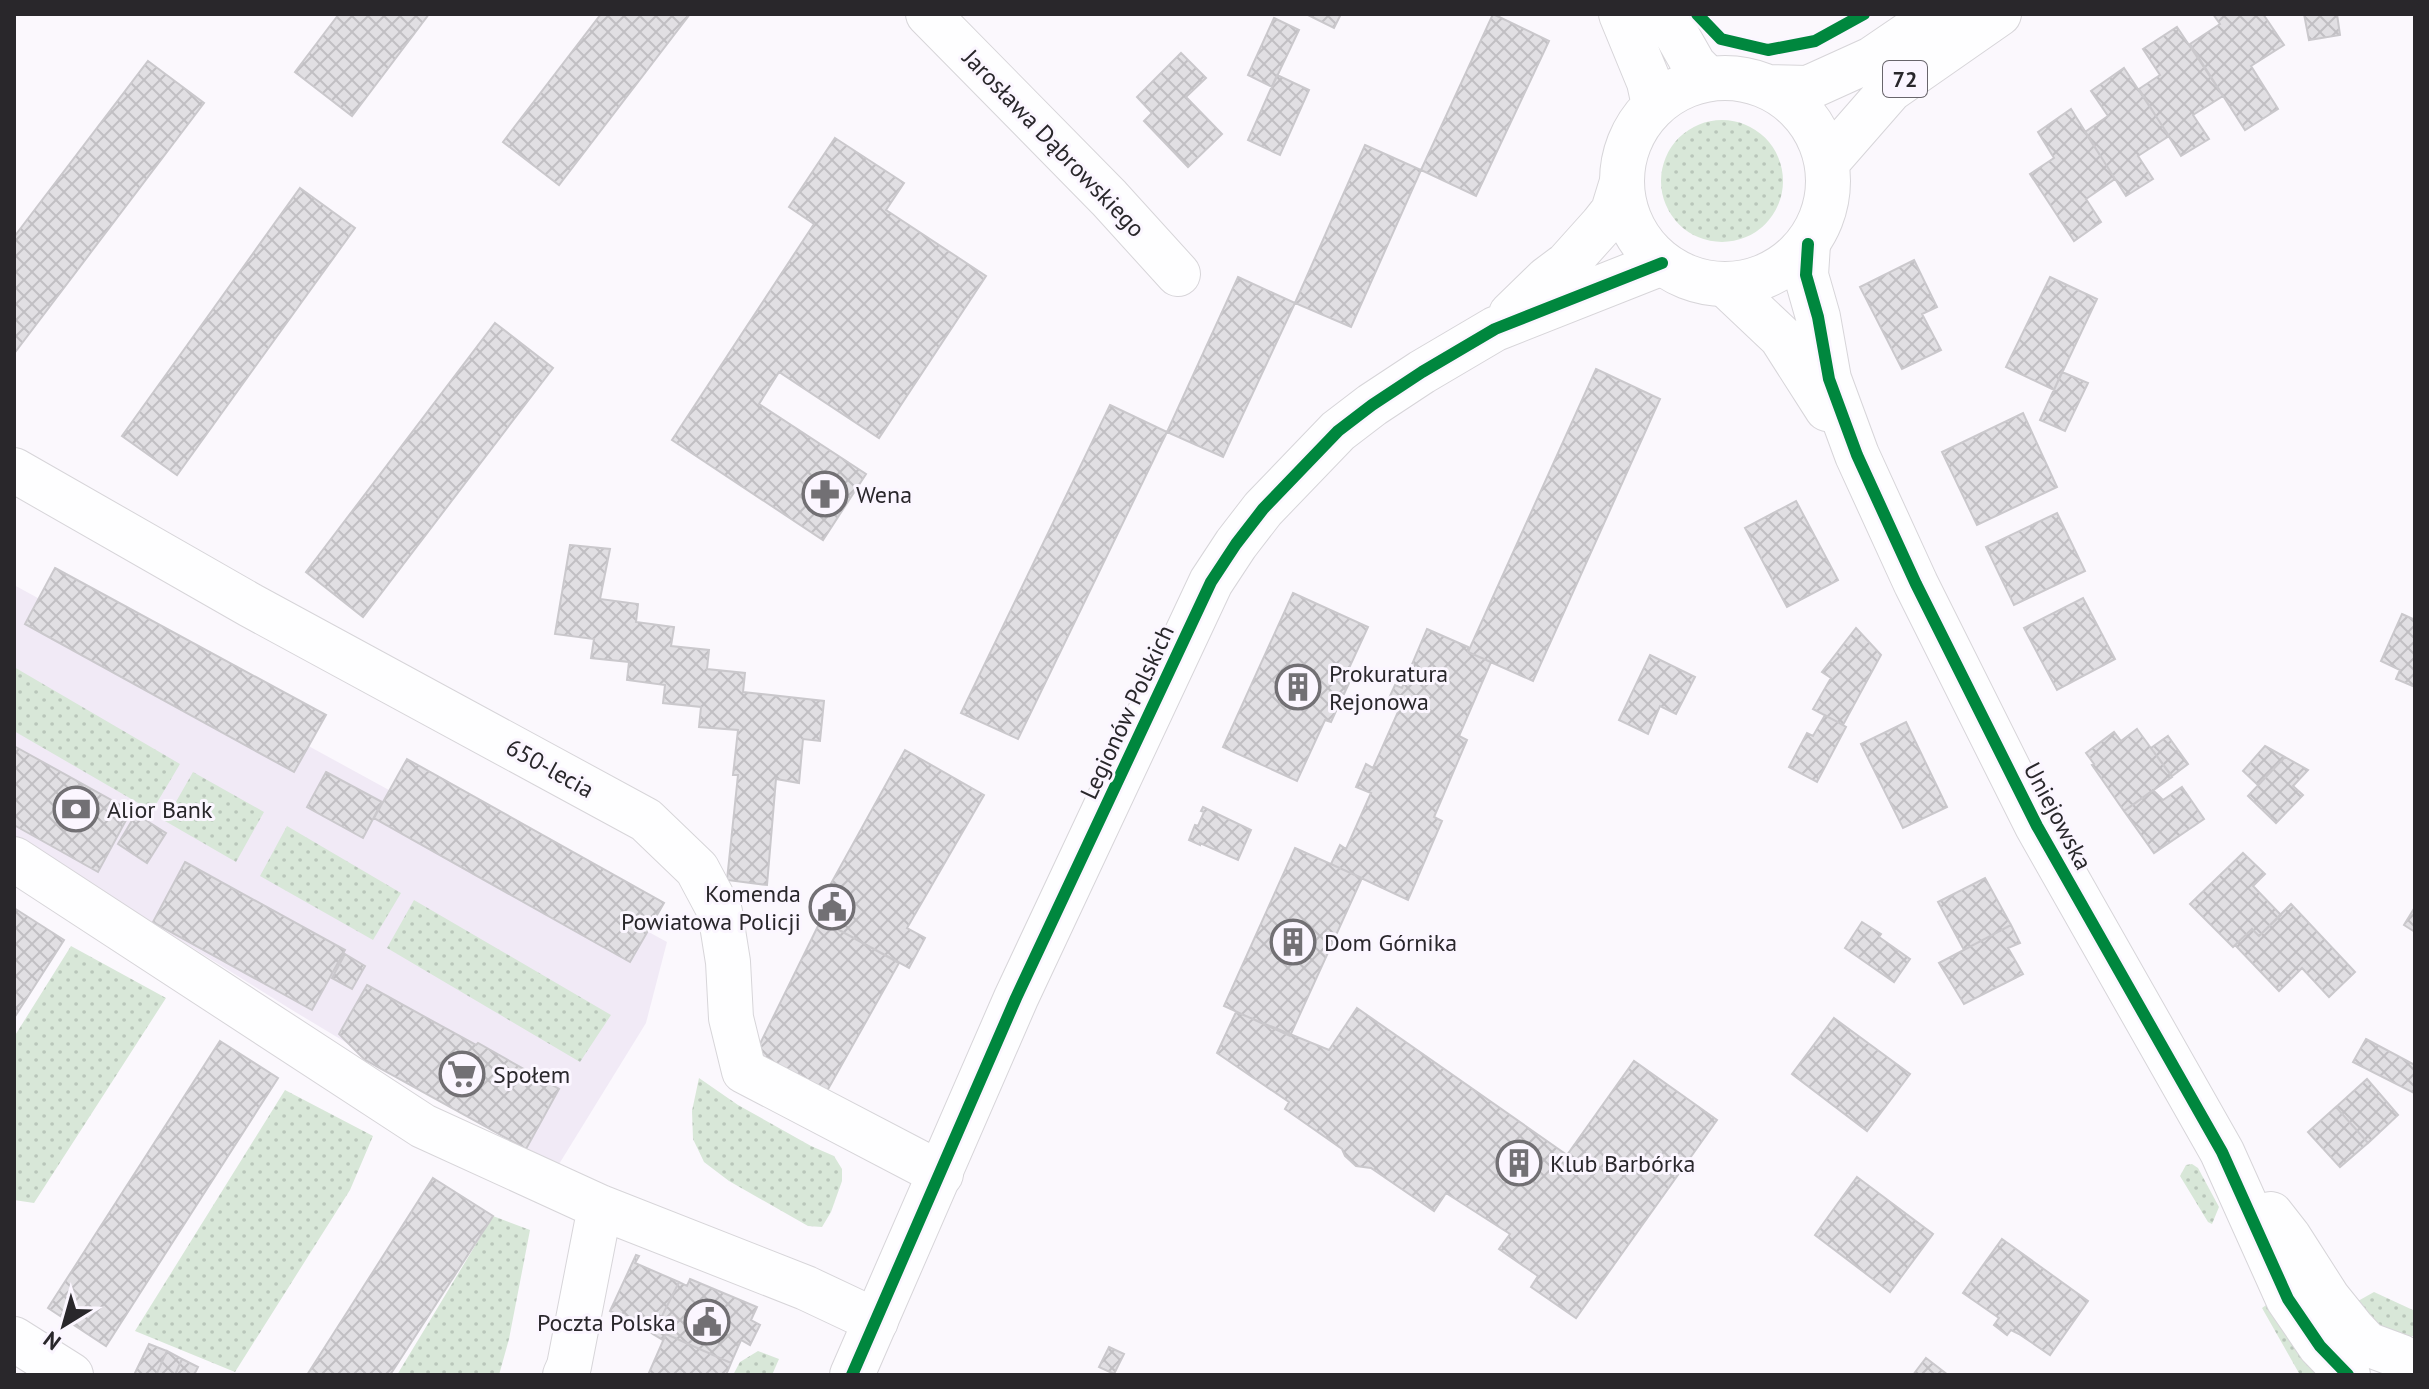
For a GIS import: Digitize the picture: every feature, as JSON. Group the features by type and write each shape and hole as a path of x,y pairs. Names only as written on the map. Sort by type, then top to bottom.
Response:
{"street":[{"name":"Jarosława Dąbrowskiego","path":"928,14 1109,198 1178,274"},
{"path":"1621,14 1649,82 1654,105"},
{"path":"1665,14 1694,65 1708,79"},
{"name":"72","path":"1770,87 1808,88 1872,59 1938,14"},
{"name":"72","path":"1828,161 1890,90 1999,14"},
{"name":"72","path":"1729,77 1750,80 1770,87 1790,100 1808,117 1828,161 1829,190 1823,219 1808,244 1785,266 1757,280 1726,285 1692,279 1662,263 1641,241 1627,215 1621,185 1624,155 1636,128 1654,105 1680,88 1708,79 1729,77"},
{"name":"Legionów Polskich","path":"1495,329 1567,264 1602,225 1613,211 1621,185"},
{"name":"Uniejowska","path":"1808,244 1806,275 1818,317 1829,379 1857,455 1916,584 2037,826 2222,1152 2296,1313 2320,1346 2348,1375"},
{"name":"Legionów Polskich","path":"852,1375 1016,998 1211,582 1236,544 1263,509 1338,431 1422,372 1495,329 1662,263"},
{"name":"Uniejowska","path":"1726,285 1781,337 1857,455"},
{"name":"650-lecia","path":"14,470 250,605 646,820 697,869 720,912 728,962 731,1018 744,1071 941,1174"},
{"path":"14,859 423,1126 600,1207 806,1288 876,1321"},
{"name":"Uniejowska","path":"2222,1152 2289,1237 2328,1298 2353,1329 2367,1344 2397,1362"},
{"path":"565,1375 600,1207"},
{"path":"14,1339 71,1375"}],"shaded area":[{"path":"14,585 667,942 646,1023 556,1169 292,1010 14,836"}],"green space":[{"path":"1722,120 1745,125 1765,138 1778,158 1783,181 1778,204 1765,224 1745,237 1722,242 1699,237 1679,224 1666,204 1661,181 1666,158 1679,138 1699,125"},
{"path":"14,667 180,764 152,811 14,731"},
{"path":"193,772 264,812 236,862 165,821"},
{"path":"287,826 401,893 373,940 260,876"},
{"path":"414,900 611,1015 580,1062 387,948"},
{"path":"71,946 166,998 34,1203 14,1200 14,1037"},
{"path":"699,1078 738,1105 834,1156 842,1169 842,1181 822,1227 808,1226 729,1181 704,1162 693,1139 692,1111"},
{"path":"285,1090 373,1136 350,1190 235,1372 135,1331"},
{"path":"2192,1164 2198,1168 2219,1207 2212,1224 2180,1176 2186,1165"},
{"path":"493,1216 530,1230 499,1375 397,1375"},
{"path":"2374,1292 2415,1311 2415,1336 2394,1335 2375,1324 2358,1301"},
{"path":"2272,1301 2326,1375 2300,1375 2262,1308"},
{"path":"758,1351 779,1359 772,1375 733,1375 740,1362"}],"building":[{"path":"339,14 429,14 352,116 295,72"},
{"path":"601,14 690,14 559,185 503,142"},
{"path":"1306,14 1341,14 1334,28"},
{"path":"1493,14 1549,41 1476,196 1421,170"},
{"path":"2213,14 2263,14 2284,45 2251,66 2278,109 2245,130 2190,44 2220,24"},
{"path":"2304,14 2337,14 2340,35 2309,40"},
{"path":"1274,18 1299,30 1272,87 1248,75"},
{"path":"2177,27 2223,96 2193,115 2209,139 2181,156 2139,89 2160,75 2143,49"},
{"path":"1181,53 1206,78 1186,97 1222,134 1188,167 1144,121 1152,113 1137,97"},
{"path":"148,61 204,103 16,351 14,237"},
{"path":"2124,68 2169,136 2138,156 2153,179 2126,196 2085,132 2108,116 2091,91"},
{"path":"1277,75 1309,90 1280,155 1248,140"},
{"path":"2071,109 2115,179 2086,199 2101,222 2074,241 2030,174 2054,158 2038,132"},
{"path":"835,138 904,183 886,210 986,276 879,438 779,372 759,404 866,474 823,540 672,440 814,224 789,207"},
{"path":"1365,145 1421,170 1351,327 1295,303"},
{"path":"300,188 355,228 177,475 122,436"},
{"path":"1914,260 1937,307 1922,314 1941,350 1902,369 1860,287"},
{"path":"1238,277 1295,303 1223,457 1167,432"},
{"path":"2050,277 2097,299 2054,390 2006,367"},
{"path":"495,323 553,368 363,617 306,572"},
{"path":"1596,369 1660,399 1533,681 1468,652"},
{"path":"2062,372 2088,383 2065,431 2040,420"},
{"path":"1110,405 1167,432 1018,739 961,713"},
{"path":"2023,413 2057,487 1977,525 1942,452"},
{"path":"1796,501 1838,580 1787,607 1745,528"},
{"path":"2057,513 2085,571 2014,605 1986,547"},
{"path":"570,545 610,549 600,599 638,604 636,622 674,627 671,646 709,650 707,669 745,673 743,692 824,701 820,741 803,739 799,783 776,779 767,885 727,880 738,775 733,775 738,730 699,727 701,707 663,703 665,685 627,680 629,662 591,658 594,639 555,634"},
{"path":"55,568 326,715 294,772 25,624"},
{"name":"Prokuratura Rejonowa","path":"1293,593 1368,627 1343,681 1349,683 1344,694 1338,692 1330,709 1336,711 1331,722 1325,720 1297,781 1223,747"},
{"path":"2083,598 2115,659 2057,690 2024,628"},
{"path":"2402,614 2415,620 2415,687 2396,679 2400,670 2381,661"},
{"path":"1856,628 1881,655 1843,725 1813,709 1831,678 1822,672"},
{"path":"1427,629 1468,647 1468,652 1491,662 1459,736 1467,740 1434,817 1442,821 1408,900 1331,864 1340,845 1346,849 1371,793 1356,787 1366,764 1373,768 1398,712 1385,707 1395,685 1402,688"},
{"path":"1650,655 1695,677 1676,714 1660,706 1648,734 1619,720"},
{"path":"1825,715 1846,727 1817,782 1789,767 1807,733 1813,736"},
{"path":"1906,722 1947,807 1903,828 1861,744"},
{"path":"2137,729 2172,777 2124,811 2086,753 2114,732 2121,741"},
{"path":"2168,736 2188,764 2172,776 2151,748"},
{"path":"14,746 131,811 98,872 14,825"},
{"path":"2265,746 2285,757 2258,785 2243,771"},
{"path":"905,750 984,795 907,928 925,938 909,968 813,916"},
{"path":"2285,757 2308,770 2293,786 2303,795 2276,823 2248,796"},
{"path":"407,759 664,903 630,962 374,818"},
{"path":"326,772 382,802 363,838 307,807"},
{"path":"2182,787 2204,819 2154,853 2124,811 2153,790 2163,800"},
{"path":"1203,807 1251,830 1238,860 1189,840 1204,812 1201,811"},
{"path":"136,814 166,833 147,863 118,844"},
{"name":"Dom Górnika","path":"1295,848 1362,878 1290,1036 1224,1006"},
{"path":"2243,853 2265,874 2253,886 2281,915 2259,936 2252,929 2233,947 2190,904"},
{"path":"185,862 345,950 312,1010 153,922"},
{"path":"1985,878 2011,925 1964,950 1938,902"},
{"path":"2291,904 2355,972 2329,997 2302,968 2279,991 2235,945 2252,929 2259,936"},
{"path":"2415,907 2415,932 2404,925"},
{"path":"14,908 64,940 14,1018"},
{"path":"821,920 899,963 827,1091 755,1054"},
{"path":"1862,922 1910,959 1894,982 1845,948"},
{"path":"2011,925 2020,943 2008,948 2023,974 1964,1004 1939,963"},
{"path":"345,954 365,966 352,989 332,978"},
{"name":"Społem","path":"367,985 559,1089 526,1149 365,1060 339,1034"},
{"name":"Klub Barbórka","path":"1357,1008 1567,1155 1634,1061 1717,1120 1576,1318 1531,1287 1538,1276 1499,1249 1510,1234 1446,1193 1434,1211 1371,1168 1356,1166 1342,1149 1285,1109 1289,1102 1217,1053 1236,1012 1329,1050"},
{"path":"1834,1018 1910,1074 1867,1131 1792,1074"},
{"path":"2366,1039 2415,1065 2414,1093 2353,1062"},
{"path":"220,1041 278,1078 106,1346 48,1308"},
{"path":"2367,1079 2398,1115 2368,1143 2336,1107"},
{"path":"2336,1107 2368,1143 2340,1167 2308,1132"},
{"path":"1857,1177 1933,1234 1890,1292 1815,1235"},
{"path":"433,1178 493,1216 390,1375 307,1375"},
{"path":"2002,1239 2088,1301 2050,1355 2011,1330 2007,1335 1994,1325 1999,1318 1963,1293"},
{"path":"636,1255 639,1256 635,1263 679,1282 653,1334 610,1311"},
{"name":"Poczta Polska","path":"690,1279 757,1307 751,1320 760,1325 750,1345 741,1340 731,1363 666,1334 663,1340 653,1334 679,1282 687,1286"},
{"path":"666,1334 731,1363 726,1375 648,1375"},
{"path":"149,1344 167,1351 156,1375 134,1375"},
{"path":"1109,1347 1124,1354 1114,1374 1099,1367"},
{"path":"167,1351 182,1359 175,1375 156,1375"},
{"path":"1926,1358 1948,1375 1913,1375"},
{"path":"182,1359 198,1367 194,1375 175,1375"}],"cycle path":[{"path":"1697,14 1721,39 1768,50 1815,41 1864,14"},
{"path":"1808,244 1806,275 1818,317 1829,379 1857,455 1916,584 2037,826 2222,1152 2288,1299 2320,1346 2348,1375"},
{"path":"852,1375 1016,998 1211,582 1236,544 1263,509 1338,431 1422,372 1495,329 1662,263"}],"place":[{"name":"Wena","path":"825,494"},
{"name":"Prokuratura Rejonowa","path":"1298,687"},
{"name":"Alior Bank","path":"76,809"},
{"name":"Komenda Powiatowa Policji","path":"832,907"},
{"name":"Dom Górnika","path":"1293,942"},
{"name":"Społem","path":"462,1074"},
{"name":"Klub Barbórka","path":"1519,1163"},
{"name":"Poczta Polska","path":"707,1322"}]}
